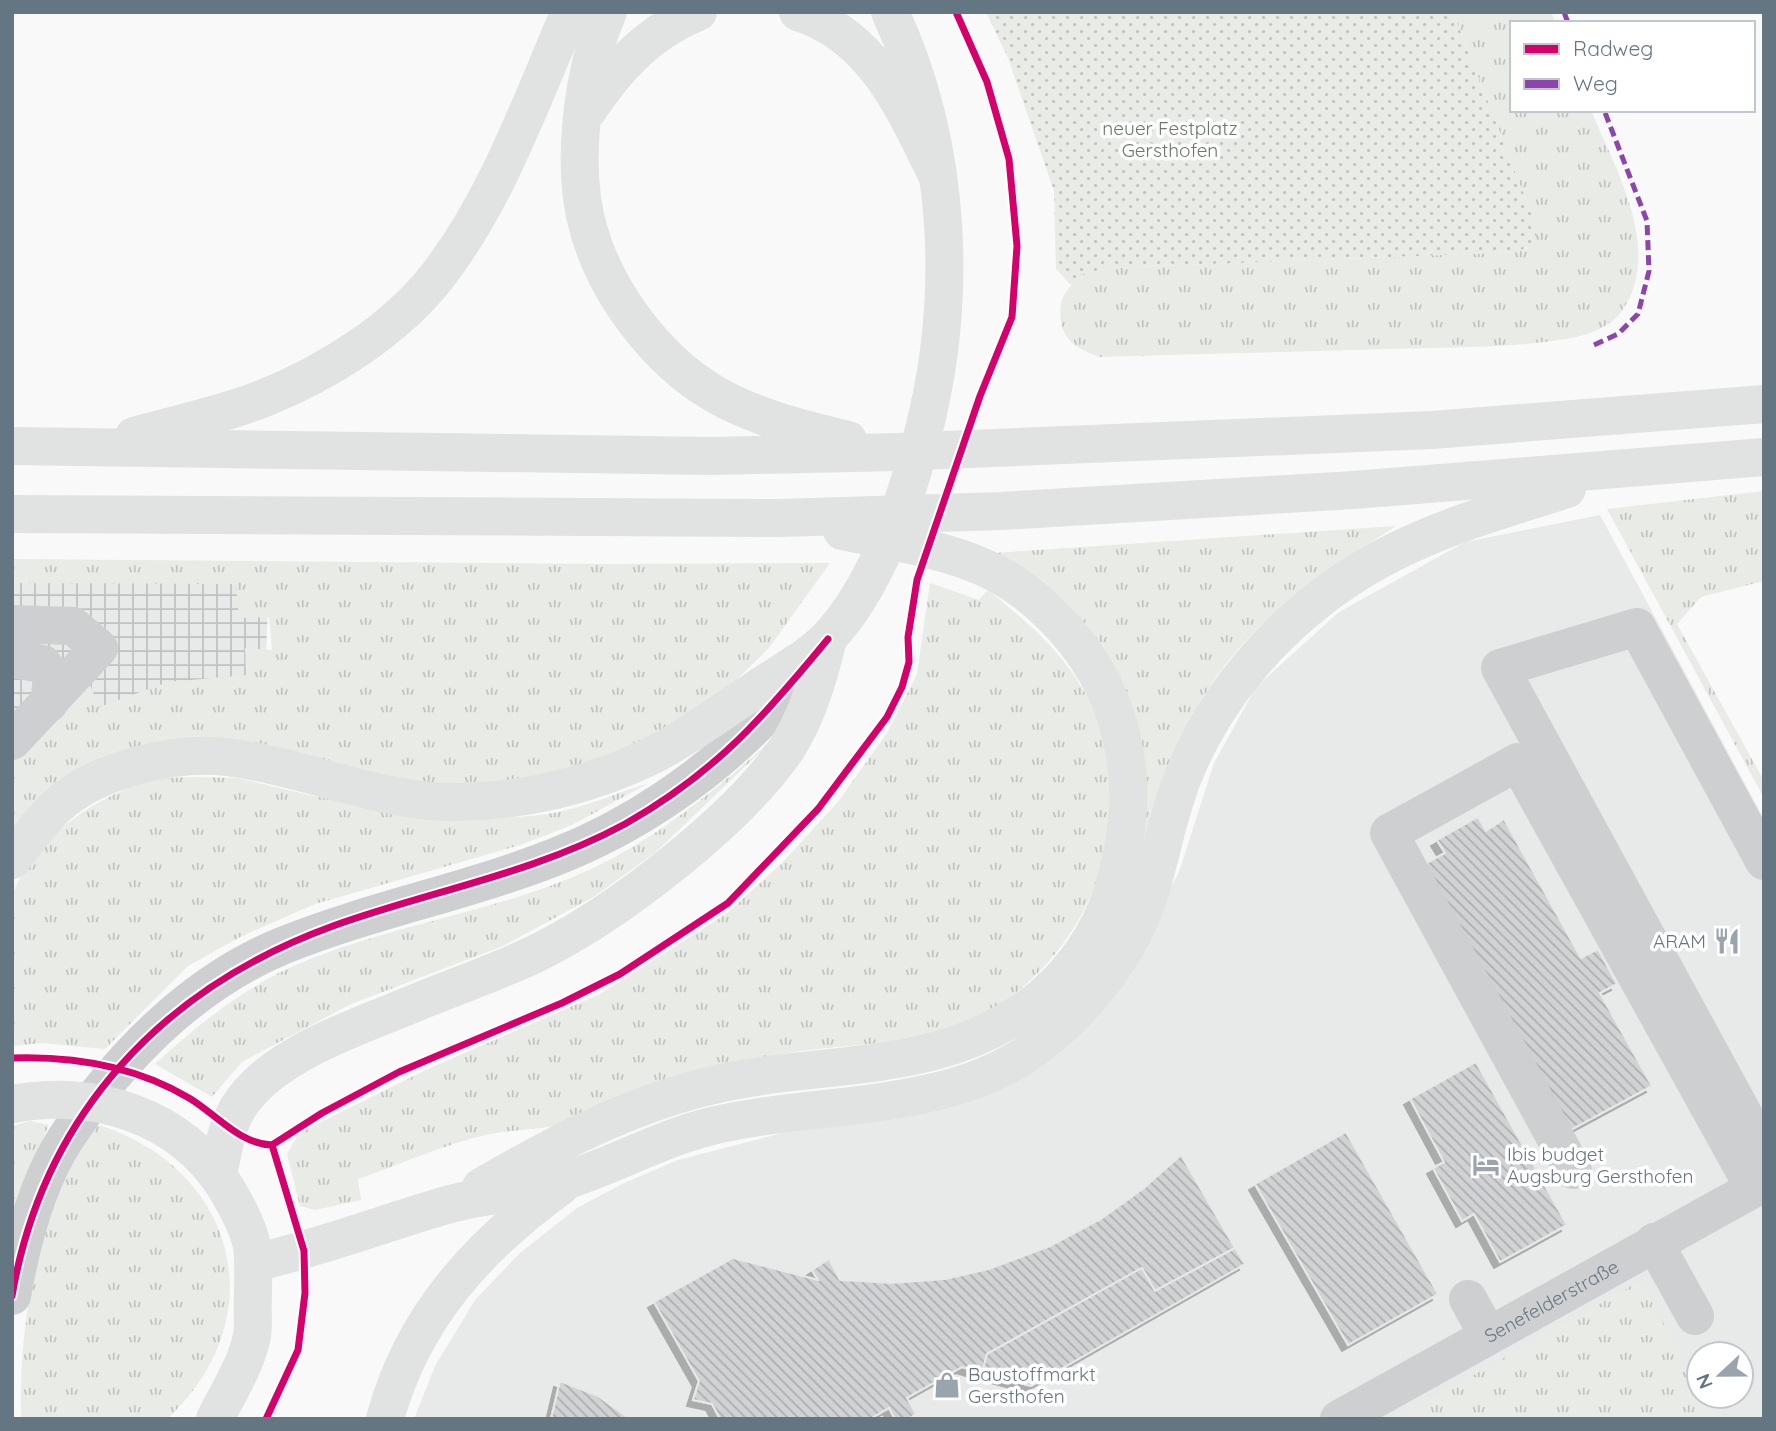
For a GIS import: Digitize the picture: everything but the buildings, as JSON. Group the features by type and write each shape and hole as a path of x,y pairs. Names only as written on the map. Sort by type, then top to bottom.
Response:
{"main road":[{"path":"92,447 262,399 339,360 406,309 438,276 479,214 569,12"},
{"path":"608,12 590,69 584,114 581,175 589,231 608,276 638,323 676,366 712,393 804,442"},
{"path":"584,114 608,79 631,54 674,22 698,12"},
{"path":"798,12 832,27 876,65 897,96 938,177"},
{"path":"218,1176 228,1125 248,1094 275,1068 345,1032 544,950 646,885 733,810 787,747 818,680 828,639 870,574 898,513 933,397 945,303 938,177 921,91 907,48 890,12"},
{"path":"12,446 429,453 804,442 897,452 1432,430 1764,404"},
{"path":"12,514 779,517 1001,511 1182,503 1764,457"},
{"path":"253,1263 304,1251 451,1204 570,1179 705,1128 788,1111 932,1092 1000,1069 1031,1051 1065,1023 1097,988 1131,935 1147,900 1182,778 1200,741 1232,690 1280,632 1312,604 1349,578 1400,549 1472,520 1626,470"},
{"path":"451,1204 546,1149 655,1101 706,1086 751,1078 888,1062 950,1049 1004,1025 1057,984 1080,959 1108,904 1122,860 1129,818 1125,747 1098,674 1075,642 1050,614 985,568 930,549 779,517"},
{"path":"12,860 59,804 97,782 146,762 227,757 387,796 450,802 528,796 597,780 656,754 828,639"},
{"path":"26,1102 105,1103 155,1120 191,1146 218,1176 236,1205 251,1243 252,1336 236,1379 215,1419"},
{"path":"385,1419 393,1390 417,1335 448,1289 494,1238 570,1179"}],"street":[{"path":"12,624 73,626 99,648 12,741"},
{"path":"1764,861 1637,627 1500,668 1764,1152"},
{"path":"12,1296 29,1227 65,1139 134,1049 182,1006 230,973 279,947 335,925 556,857 624,824 705,773 763,718 828,639"},
{"path":"12,659 43,664 52,678 49,704"},
{"path":"1573,1170 1389,833 1518,762 1759,1185"},
{"name":"Senefelderstraße","path":"1339,1419 1759,1185"},
{"path":"1654,1242 1695,1316"},
{"path":"1468,1300 1488,1335"}],"shaded area":[{"path":"1600,515 1764,819 1764,1419 414,1419 435,1366 475,1300 520,1253 577,1208 622,1184 678,1160 790,1131 895,1116 1118,986 1179,872 1214,763 1256,687 1339,612 1465,542"},
{"path":"270,563 264,699 12,776 12,565"}],"green space":[{"name":"neuer Festplatz Gersthofen","path":"986,12 1453,12 1537,228 1535,240 1519,252 1107,268 1078,275 1071,285 1056,269 1054,191 1008,58"},
{"path":"1453,12 1551,12 1555,21 1510,21 1510,112 1592,112 1622,183 1637,236 1638,262 1634,287 1622,311 1608,324 1577,337 1529,344 1100,357 1075,345 1069,339 1064,332 1060,315 1063,297 1078,275 1107,268 1519,252 1527,247 1537,228"},
{"path":"1764,491 1764,581 1701,597 1677,624 1764,781 1764,798 1607,509"},
{"path":"1396,526 1336,565 1280,608 1231,658 1210,686 1184,735 1139,859 1110,661 1075,612 1036,579 994,553"},
{"path":"12,559 830,563 769,648 723,693 658,737 597,764 465,788 381,777 279,752 60,784 12,827 12,761 90,685 99,707 168,682 246,675 245,648 272,650 269,617 239,618 236,584 12,583"},
{"path":"930,583 979,600 988,590 1028,624 1064,661 1084,691 1104,738 1112,786 1109,835 1096,883 1074,927 1044,966 1007,999 963,1024 938,1033 888,1042 786,1053 761,1059 568,1122 485,1135 437,1150 358,1179 361,1200 315,1210 300,1206 287,1154 299,1133 430,1068 600,994 726,914 781,864 838,802 887,733 917,674"},
{"path":"780,733 656,852 595,896 503,946 351,1004 242,1062 212,1097 155,1064 227,1005 286,969 378,936 521,896 617,856 690,808"},
{"path":"237,778 391,811 469,818 508,818 560,812 649,783 572,825 520,845 315,904 242,936 188,966 105,1049 42,1043 12,1046 12,895 34,857 66,825 123,790 153,780"},
{"path":"30,1121 49,1125 12,1211 12,1126"},
{"path":"95,1124 143,1145 181,1173 209,1209 225,1249 230,1292 222,1336 201,1379 167,1419 21,1419 25,1325 37,1264 55,1205 70,1169"},
{"path":"1640,1281 1685,1362 1685,1410 1712,1410 1717,1419 1396,1419"}],"marked path":[{"path":"1564,12 1567,21"},
{"path":"1594,345 1618,334 1638,314 1649,271 1647,221 1605,112"}],"cycle path":[{"path":"12,1058 81,1061 147,1078 189,1098 238,1134 272,1145 322,1113 399,1072 562,1003 620,974 728,903 818,809 887,717 902,687 909,662 908,637 917,580 980,396 1012,317 1017,246 1009,159 987,82 956,12"},
{"path":"12,1296 28,1231 51,1171 82,1116 120,1066 164,1023 215,985 271,952 333,926 554,856 625,824 657,805 712,764 759,719 828,639"},
{"path":"266,1419 298,1350 305,1293 304,1251 272,1145"}],"place":[{"name":"ARAM","path":"1727,941"},
{"name":"Ibis budget Augsburg Gersthofen","path":"1486,1165"},
{"name":"Baustoffmarkt Gersthofen","path":"947,1385"}]}
